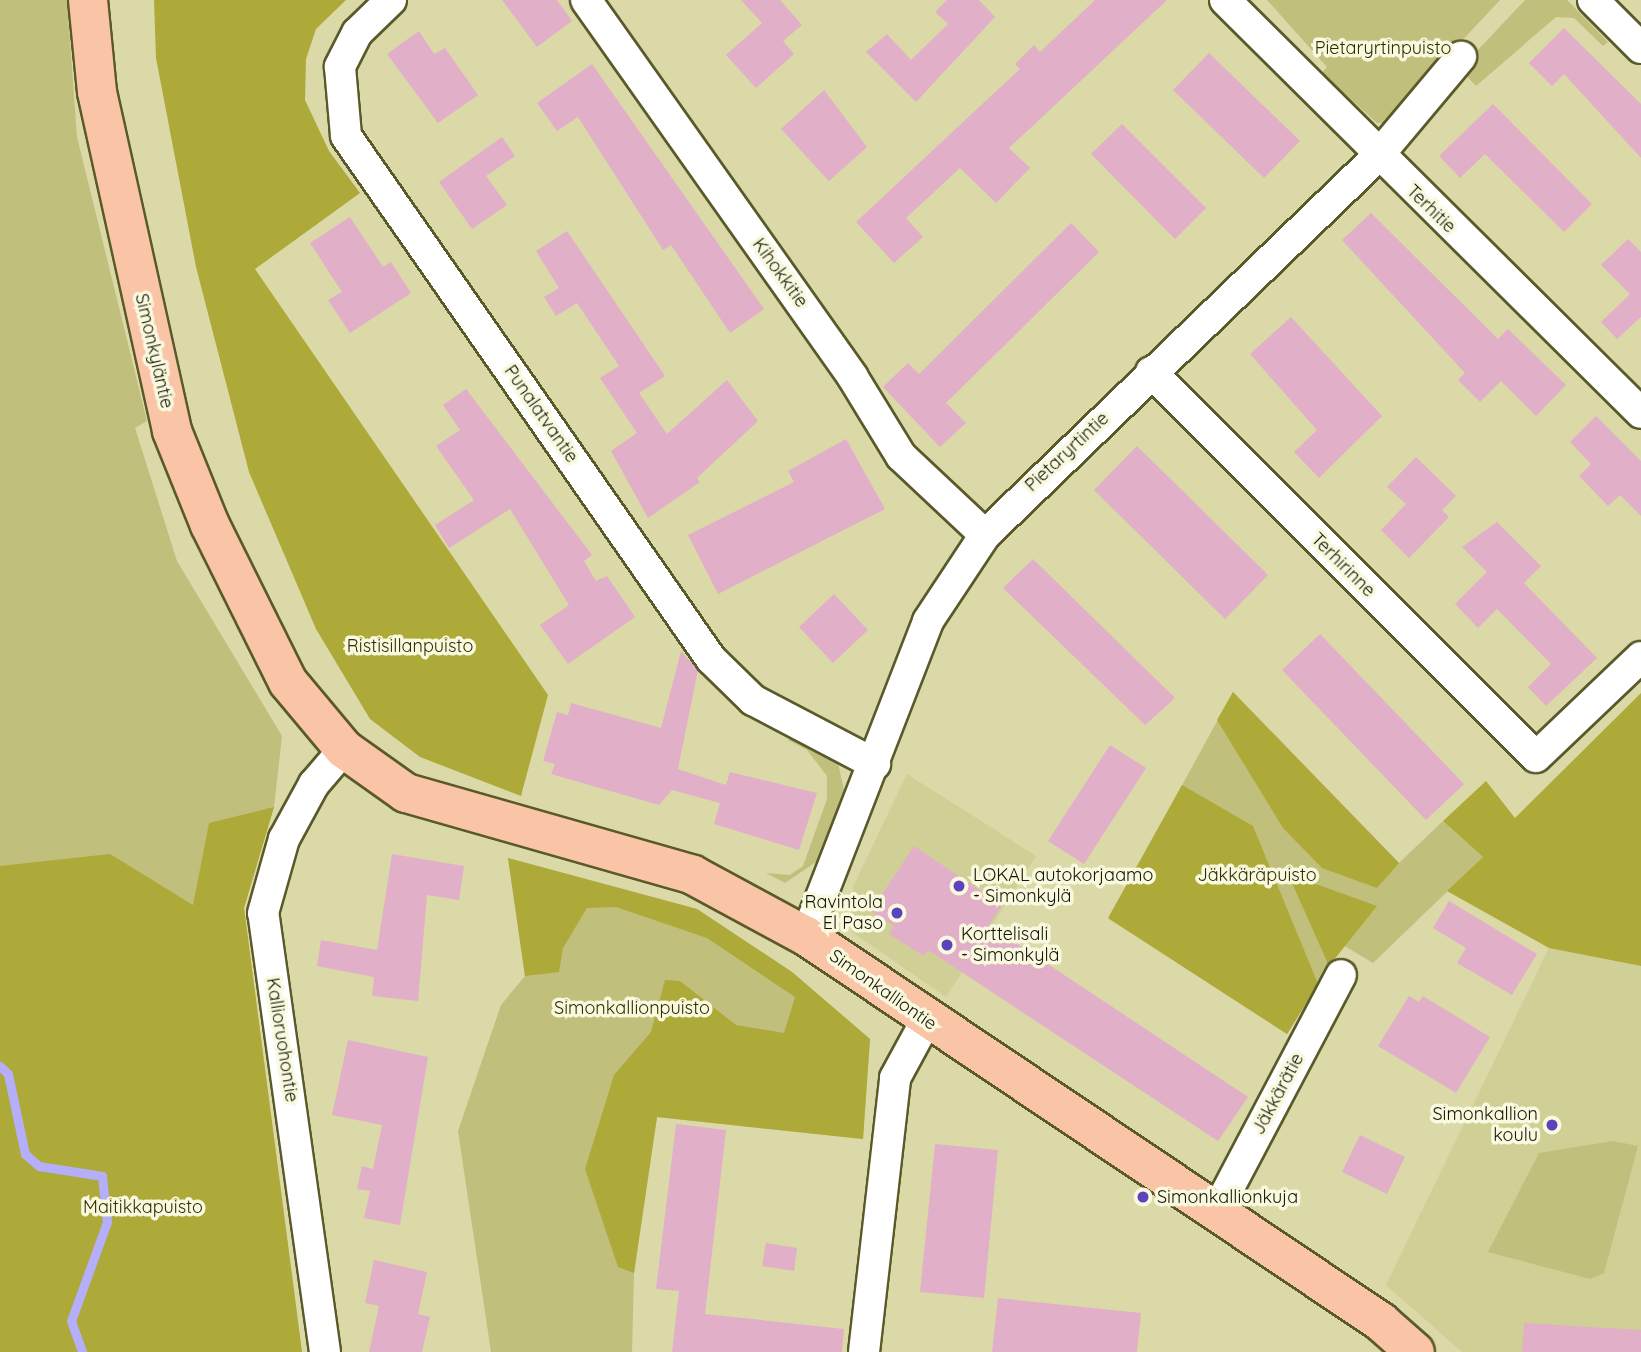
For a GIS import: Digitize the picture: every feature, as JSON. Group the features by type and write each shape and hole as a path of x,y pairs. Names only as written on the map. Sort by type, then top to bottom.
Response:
{"main road":[{"name":"Simonkyläntie","path":"88,0 97,92 172,431 210,525 288,682"},
{"name":"Simonkalliontie","path":"288,682 344,749 406,793 693,875 806,936 926,1021 1381,1322 1415,1352"}],"street":[{"name":"Punalatvantie","path":"391,0 357,33 340,67 346,136 711,659 752,700 875,764"},
{"name":"Kihokkitie","path":"586,0 852,376 901,456 985,535"},
{"name":"Terhitie","path":"1225,0 1377,157 1641,413"},
{"path":"1592,0 1641,48"},
{"name":"Pietaryrtintie","path":"806,936 875,764 928,621 985,535 1377,157 1461,57"},
{"name":"Terhirinne","path":"1151,373 1536,757 1641,657"},
{"name":"Kallioruohontie","path":"325,1352 263,913 284,839 314,784 344,749"},
{"name":"Jäkkärätie","path":"1215,1214 1341,975"},
{"path":"864,1352 895,1078 926,1021"}],"shaded area":[{"path":"907,774 1036,856 946,997 852,932 853,887"},
{"name":"Simonkallion koulu","path":"1549,948 1641,966 1641,1352 1462,1352 1386,1285"}],"green space":[{"name":"Maitikkapuisto","path":"0,0 67,0 77,137 147,421 135,428 177,561 282,736 274,807 244,908 302,1352 0,1352"},
{"name":"Ristisillanpuisto","path":"154,0 346,0 316,29 306,59 305,100 329,151 360,193 255,269 548,695 521,796 420,757 370,719 316,629 249,472 196,267 156,58"},
{"name":"Pietaryrtinpuisto","path":"1267,0 1500,0 1385,123 1377,123 1322,73 1327,67"},
{"path":"1525,0 1567,0 1608,42 1603,46 1574,18 1556,17 1476,86 1460,69"},
{"name":"Jäkkäräpuisto","path":"1233,692 1399,863 1443,821 1483,857 1373,963 1343,945 1287,1034 1109,919"},
{"path":"1233,692 1399,863 1377,888 1322,868 1283,828 1217,720"},
{"path":"1641,693 1641,966 1549,948 1447,891 1483,857 1443,821 1486,781 1515,818"},
{"path":"794,735 838,763 844,790 822,858 785,883 766,873 790,875 803,866 827,799 827,776 807,750 788,740"},
{"path":"1182,785 1253,826 1318,984 1287,1034 1108,918"},
{"path":"274,807 244,908 302,1352 0,1352 0,866 110,854 193,905 209,823"},
{"name":"Simonkallionpuisto","path":"508,858 697,909 792,972 870,1039 863,1139 657,1117 634,1273 632,1352 491,1352 458,1131 501,1005 525,976"},
{"path":"508,858 697,909 792,972 870,1039 863,1139 657,1117 634,1273 618,1267 585,1169 614,1075 651,1032 665,980 680,981 736,1025 784,1033 795,997 707,938 616,907 587,908 563,948 559,972 525,976"},
{"path":"1288,874 1377,906 1329,966"},
{"path":"1613,1141 1638,1146 1604,1273 1590,1279 1488,1252 1539,1153"}],"building":[{"path":"502,0 557,0 572,21 537,47"},
{"path":"741,0 780,0 802,25 783,41 794,54 756,88 726,55 762,23"},
{"path":"947,0 979,0 995,17 916,102 866,52 887,34 911,60 948,24 935,12"},
{"path":"1095,0 1167,0 1009,148 1030,168 996,203 960,168 906,218 923,237 894,263 856,222 1020,69 1015,64 1034,45 1040,52"},
{"path":"1564,28 1641,104 1641,158 1564,74 1552,86 1529,63"},
{"path":"419,31 434,54 445,48 478,95 438,123 387,54"},
{"path":"1209,53 1300,141 1264,178 1173,90"},
{"path":"592,64 764,309 730,333 671,245 663,250 578,117 557,131 537,103"},
{"path":"824,90 867,147 829,181 781,129"},
{"path":"1493,104 1592,204 1564,232 1485,154 1460,178 1439,156"},
{"path":"1122,124 1206,208 1175,239 1091,154"},
{"path":"502,137 515,156 486,176 507,205 472,229 439,182"},
{"path":"1371,213 1498,339 1508,329 1566,385 1536,416 1501,381 1480,402 1458,380 1465,373 1342,240"},
{"path":"350,217 383,267 391,262 411,293 350,333 328,300 342,292 310,243"},
{"path":"1071,223 1099,252 946,403 966,423 940,447 883,387 908,363 919,374"},
{"path":"567,231 665,376 639,393 667,434 727,380 758,421 697,478 700,482 648,518 611,451 637,433 600,378 619,366 577,303 556,316 544,297 559,288 536,251"},
{"path":"1628,239 1641,252 1641,317 1617,339 1601,322 1630,294 1601,265"},
{"path":"1291,317 1382,416 1319,478 1294,452 1317,430 1250,354"},
{"path":"466,389 592,555 584,561 596,581 607,576 635,617 568,664 540,625 569,605 510,509 449,548 435,525 474,500 436,446 460,430 443,405"},
{"path":"1596,416 1641,461 1641,516 1620,495 1608,506 1579,476 1591,464 1570,442"},
{"path":"846,439 885,509 718,594 688,535 794,482 788,471"},
{"path":"1137,446 1268,575 1225,619 1094,490"},
{"path":"1416,457 1456,496 1442,510 1449,517 1409,558 1381,530 1406,504 1387,487"},
{"path":"1497,522 1541,566 1524,583 1597,658 1546,706 1528,687 1551,664 1497,609 1478,628 1455,604 1487,572 1462,547"},
{"path":"1033,559 1175,698 1145,725 1003,588"},
{"path":"834,594 868,630 833,663 799,627"},
{"path":"1320,634 1464,784 1426,820 1282,670"},
{"path":"681,651 698,670 678,769 726,785 730,772 817,793 799,850 714,824 720,803 672,790 659,805 551,774 555,764 543,761 557,712 568,715 571,703 661,728"},
{"path":"1110,745 1146,768 1084,864 1048,841"},
{"path":"914,846 1002,905 989,925 1248,1097 1218,1141 928,950 924,956 889,934 894,926 871,911"},
{"path":"392,854 464,866 459,900 427,895 418,1001 372,996 374,977 317,966 321,940 377,950"},
{"path":"1449,901 1537,954 1512,995 1457,963 1466,948 1433,928"},
{"path":"1409,996 1419,1002 1423,996 1490,1037 1456,1093 1378,1046"},
{"path":"348,1040 428,1057 400,1225 364,1218 370,1191 357,1189 362,1166 373,1169 382,1125 332,1115"},
{"path":"676,1124 726,1130 705,1314 844,1329 842,1352 672,1352 679,1291 656,1289"},
{"path":"1360,1135 1405,1157 1387,1194 1342,1172"},
{"path":"935,1144 998,1150 984,1298 920,1292"},
{"path":"766,1243 797,1248 794,1271 762,1266"},
{"path":"374,1260 427,1272 418,1314 430,1317 422,1352 369,1352 379,1306 365,1303"},
{"path":"998,1298 1141,1313 1137,1352 992,1352"},
{"path":"1524,1323 1641,1330 1641,1352 1522,1352"}],"waterway":[{"path":"0,1066 8,1074 25,1154 39,1166 102,1176 107,1222 71,1321 82,1352"}],"place":[{"name":"LOKAL autokorjaamo - Simonkylä","path":"959,886"},
{"name":"Ravintola El Paso","path":"897,913"},
{"name":"Korttelisali - Simonkylä","path":"947,945"},
{"name":"Simonkallion koulu","path":"1552,1125"},
{"name":"Simonkallionkuja","path":"1143,1197"}]}
